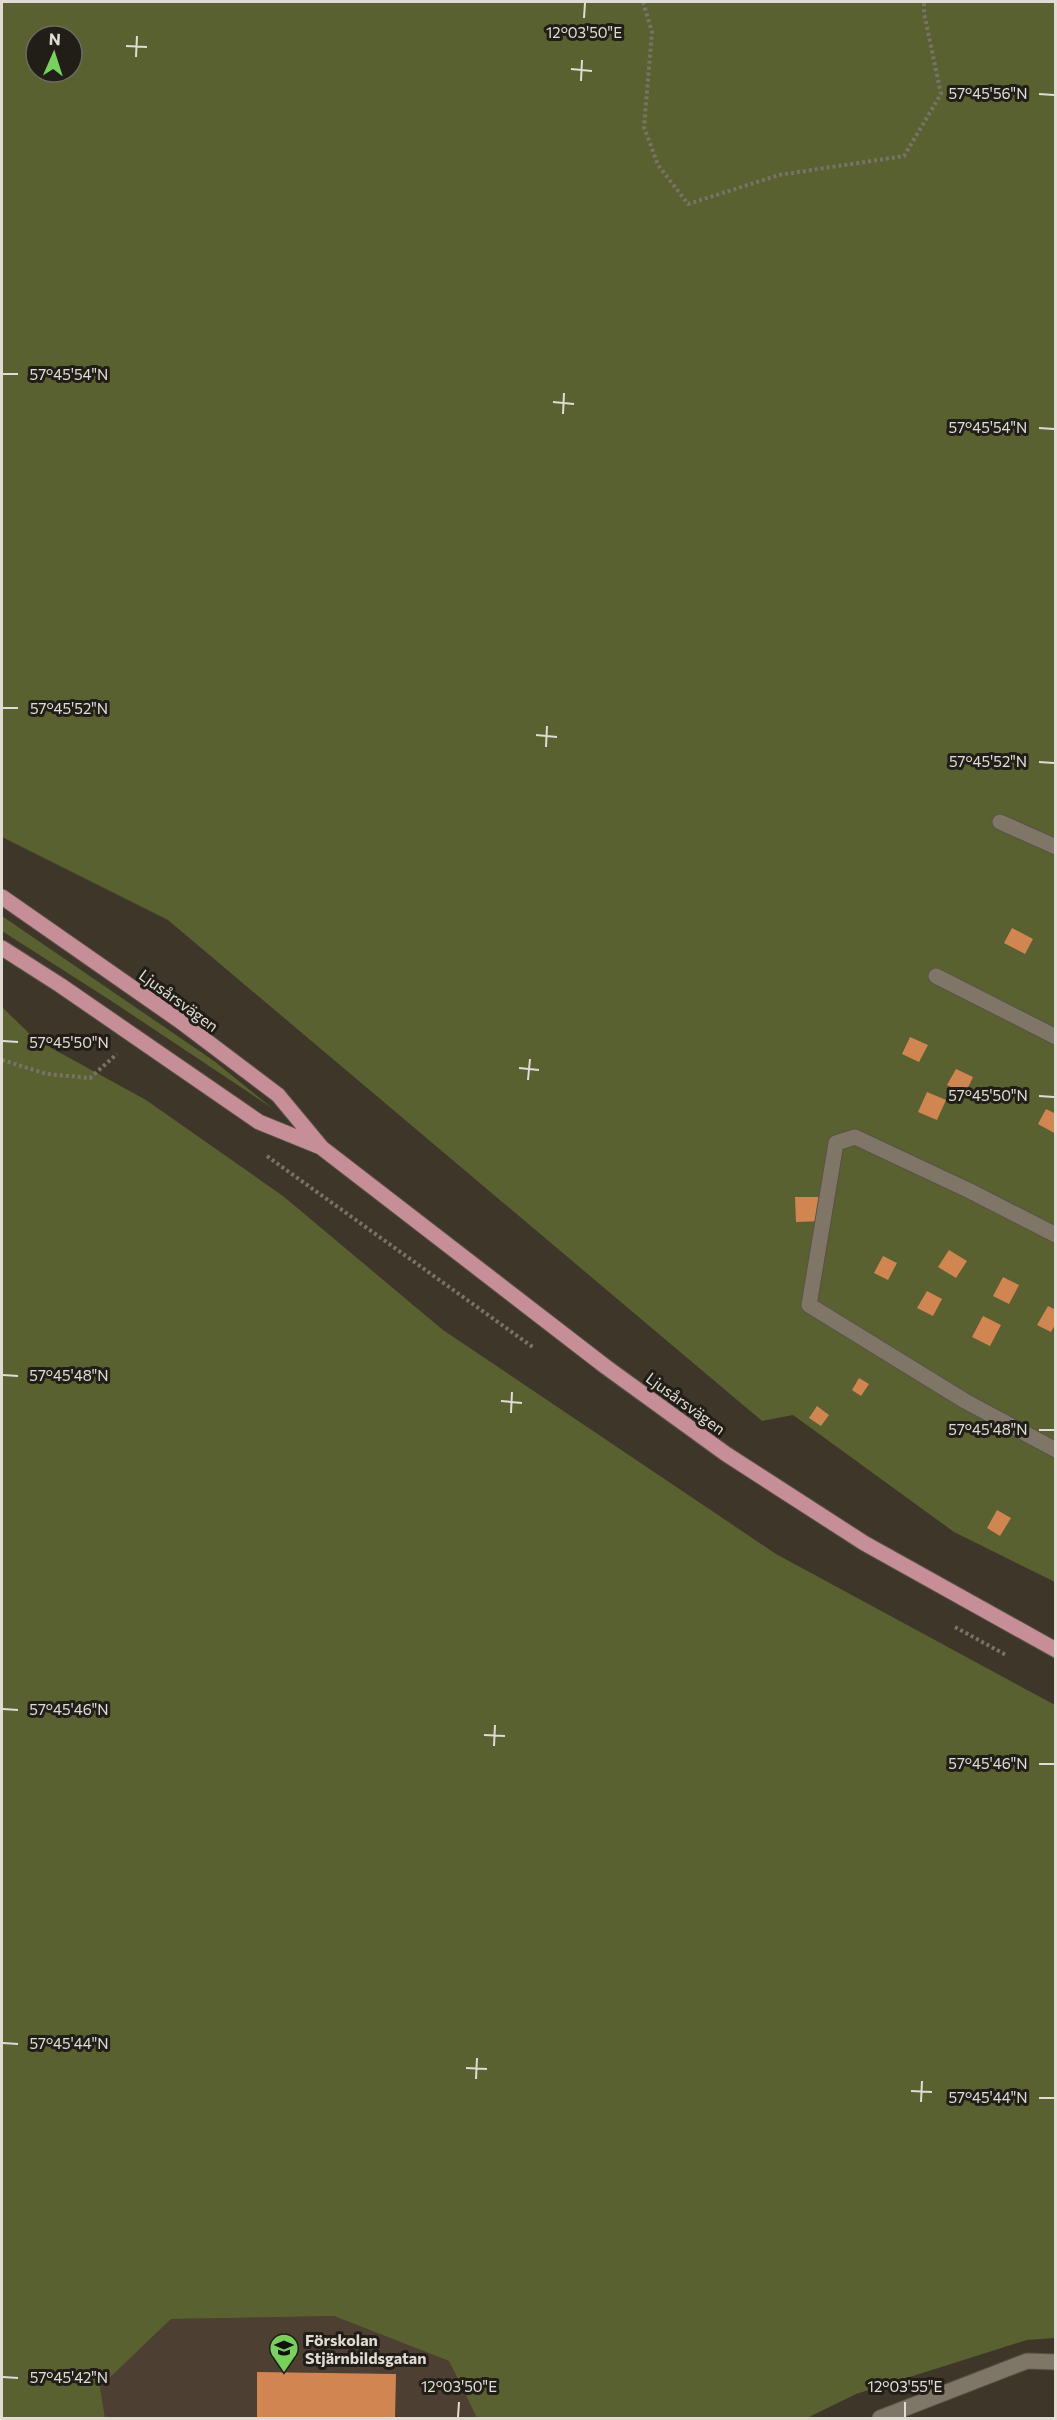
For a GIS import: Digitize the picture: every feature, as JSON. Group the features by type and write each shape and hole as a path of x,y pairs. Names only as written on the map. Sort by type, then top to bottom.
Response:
{"main road":[{"name":"Ljusårsvägen","path":"2,897 180,1021 278,1095 322,1148 606,1367 726,1454 864,1543 1056,1650"},
{"name":"Ljusårsvägen","path":"2,948 60,985 259,1122 322,1148"}],"street":[{"path":"1000,822 1056,847"},
{"path":"936,976 1056,1037"},
{"path":"1056,1235 970,1191 855,1137 836,1143 809,1305 965,1401 1056,1450"},
{"path":"880,2418 1027,2361 1056,2362"}],"path":[{"path":"643,2 652,32 644,127 658,165 688,204 779,175 904,156 941,94 924,13 924,2"},
{"path":"2,1060 47,1074 90,1078 120,1051"}],"shaded area":[{"name":"Förskolan Stjärnbildsgatan","path":"334,2316 449,2361 477,2418 105,2418 100,2387 171,2319"}],"green space":[{"path":"2,2 1055,2 1055,1582 954,1532 793,1415 762,1421 168,920 2,837"},
{"path":"2,916 214,1061 272,1108 2,931"},
{"path":"2,1007 35,1039 146,1100 283,1196 443,1330 776,1554 1055,1705 1055,2338 1027,2340 856,2394 807,2418 477,2418 449,2361 334,2316 171,2319 100,2387 105,2418 2,2418"}],"building":[{"path":"1012,928 1033,939 1025,954 1004,943"},
{"path":"910,1037 928,1045 919,1062 902,1054"},
{"path":"956,1069 973,1077 965,1094 947,1085"},
{"path":"927,1092 946,1100 937,1120 918,1112"},
{"path":"1046,1109 1056,1114 1056,1134 1038,1124"},
{"path":"795,1197 820,1197 821,1221 796,1222"},
{"path":"949,1250 967,1261 956,1278 938,1267"},
{"path":"883,1256 897,1263 888,1280 874,1273"},
{"path":"1003,1277 1019,1285 1009,1304 993,1296"},
{"path":"927,1291 942,1299 933,1316 917,1308"},
{"path":"1048,1306 1056,1310 1056,1323 1051,1332 1037,1325"},
{"path":"983,1316 1001,1325 990,1346 972,1337"},
{"path":"859,1378 869,1384 861,1396 852,1390"},
{"path":"817,1406 829,1415 821,1426 809,1418"},
{"path":"997,1510 1011,1518 1000,1536 987,1528"},
{"path":"257,2372 396,2374 395,2418 257,2418"}],"place":[{"name":"Förskolan Stjärnbildsgatan","path":"284,2374"}]}
